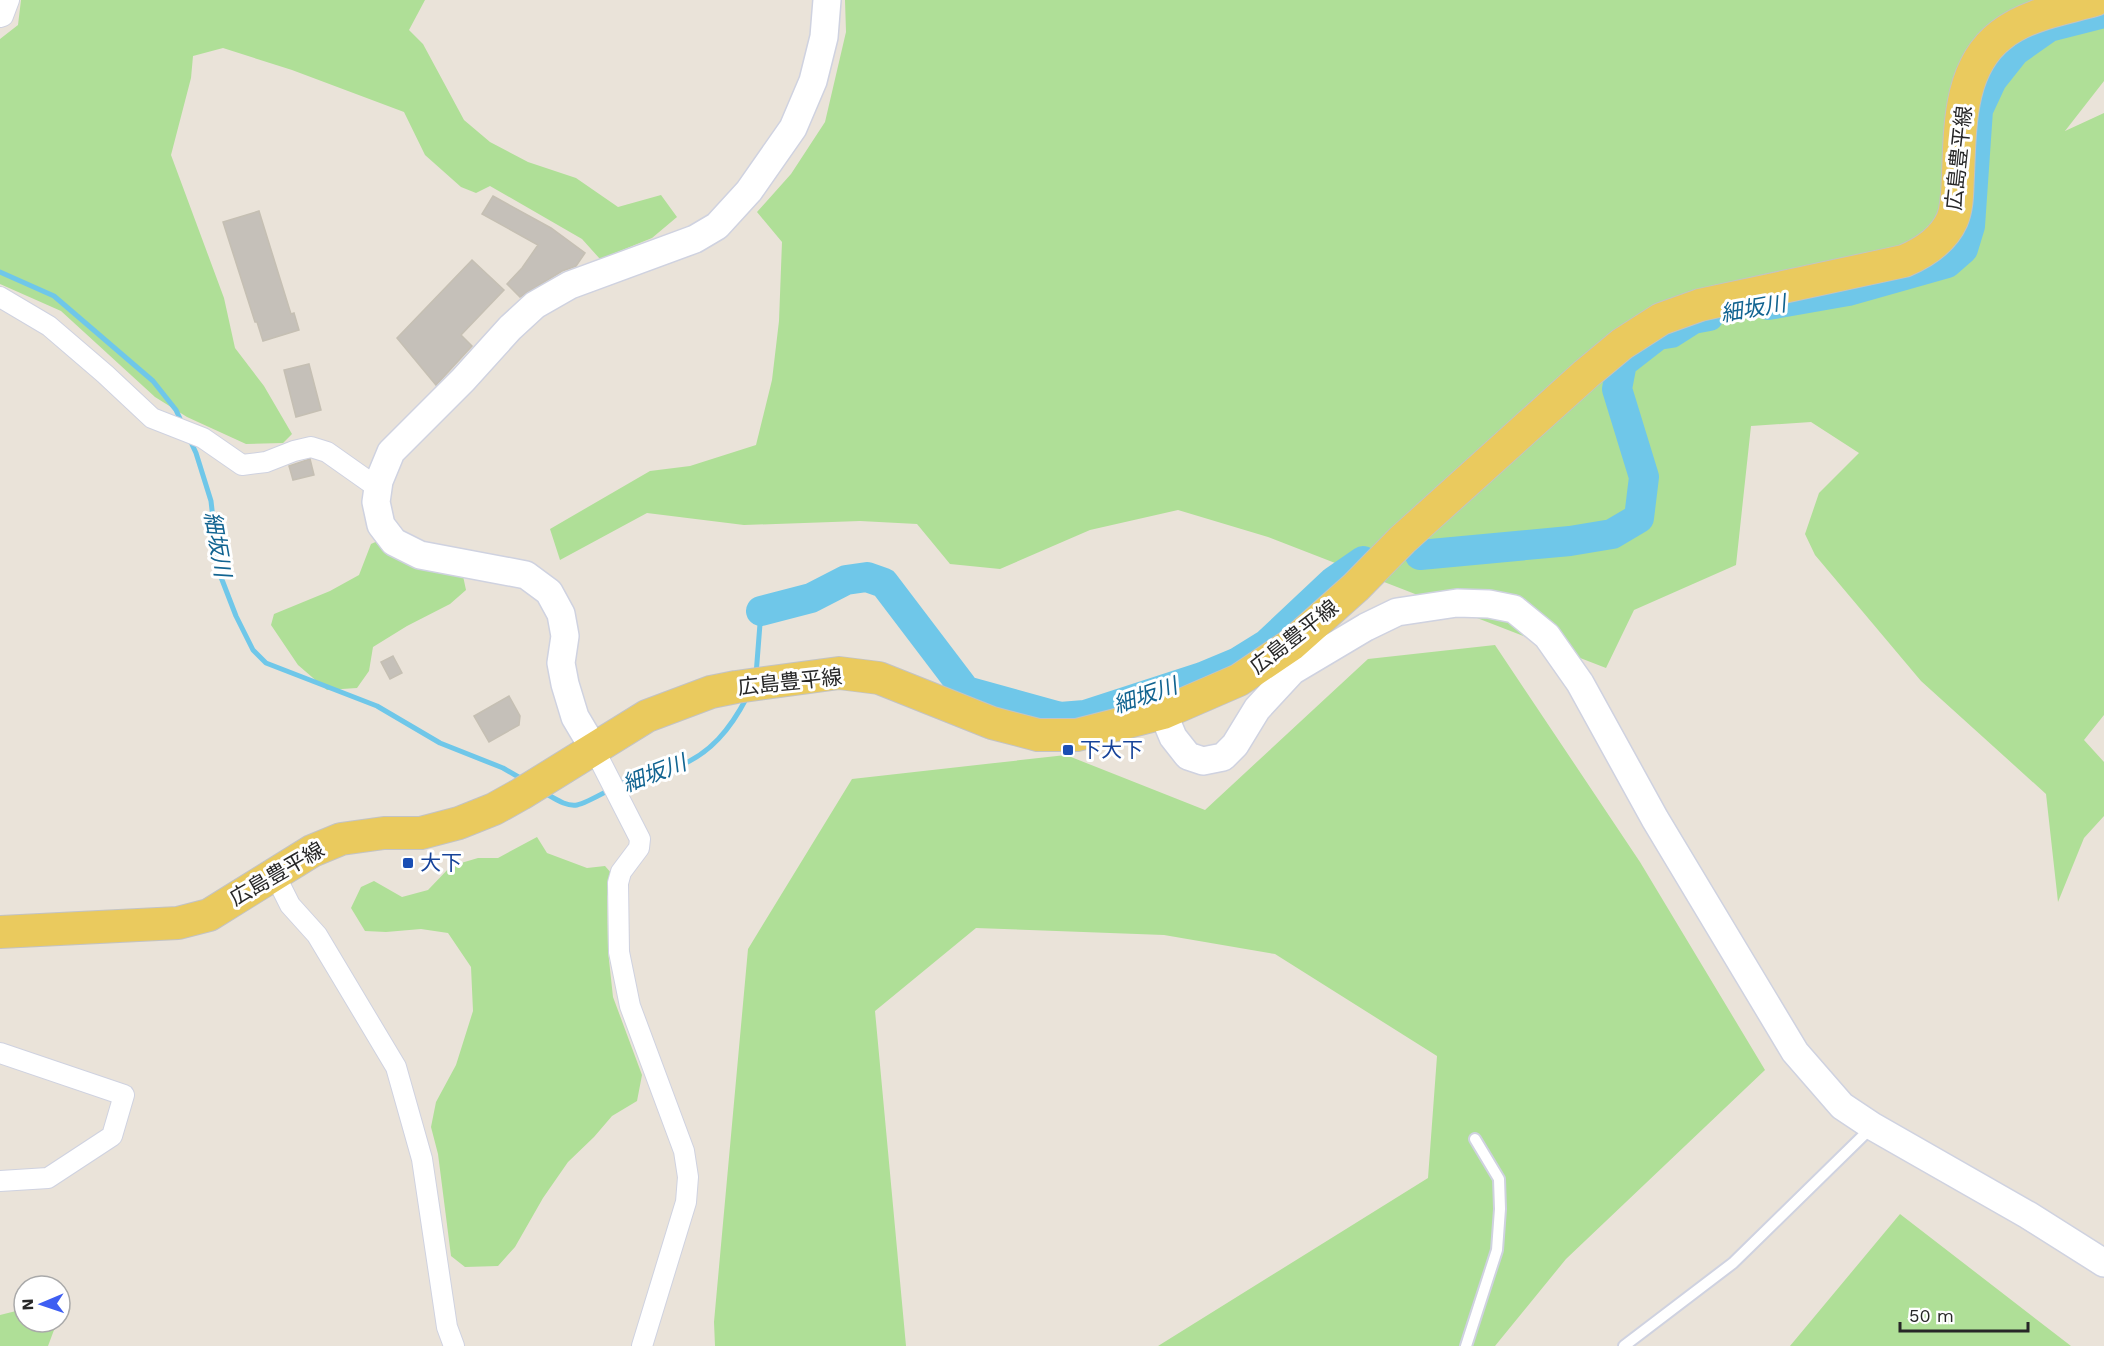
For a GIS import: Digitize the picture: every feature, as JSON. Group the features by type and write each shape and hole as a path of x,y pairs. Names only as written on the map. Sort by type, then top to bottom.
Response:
{"main road":[{"name":"広島豊平線","path":"0,932 178,923 209,915 312,851 341,839 384,833 421,833 459,823 494,809 532,788 647,716 711,692 749,684 839,673 879,678 992,723 1038,735 1077,735 1163,713 1239,680 1291,645 1356,587 1402,540 1586,374 1622,344 1661,319 1700,305 1904,261 1924,253 1951,222 1957,204 1960,122 1968,83 1981,57 2000,35 2022,22 2095,0"}],"street":[{"path":"0,17 3,16 9,0"},
{"path":"642,1346 686,1202 688,1177 684,1151 630,1006 619,952 618,883 621,872 639,848 640,839 594,748 575,717 561,663 565,636 561,614 549,592 526,576 420,555 394,542 381,525 376,502 378,488 391,452 535,304 570,285 695,240 717,226 749,191 793,128 813,81 824,37 827,0"},
{"path":"0,297 49,326 152,418 203,438 242,465 266,462 311,447 327,452 378,488"},
{"path":"1163,713 1173,737 1188,756 1203,761 1223,757 1235,745 1257,709 1292,671 1366,627 1397,612 1457,603 1489,604 1514,609 1547,636 1580,683 1655,819 1795,1052 1842,1106 1872,1126 2028,1215 2104,1263"},
{"path":"275,875 290,905 317,935 396,1067 422,1159 447,1327 454,1346"},
{"path":"0,1053 124,1095 112,1136 48,1178 0,1181"}],"lane":[{"path":"1624,1346 1733,1263 1872,1126"},
{"path":"1466,1346 1497,1250 1500,1209 1499,1179 1476,1139"}],"green space":[{"path":"21,0 425,0 409,30 423,44 464,120 490,142 528,162 576,178 618,207 661,195 677,217 652,238 600,259 582,239 490,186 476,193 461,187 425,155 404,112 292,70 223,48 193,56 191,78 171,155 224,298 235,348 264,386 292,434 283,443 246,444 187,417 155,397 61,311 0,284 0,39 18,25"},
{"path":"845,0 2104,0 2104,81 2065,131 2104,113 2104,715 2084,740 2104,762 2104,816 2084,838 2058,902 2046,794 1921,681 1815,555 1805,534 1819,493 1859,453 1811,422 1751,426 1736,565 1634,610 1606,668 1268,537 1178,510 1090,530 1000,569 950,564 917,524 860,521 744,525 647,513 560,560 550,529 650,471 690,466 756,445 772,380 779,321 782,242 757,212 791,174 825,122 846,32"},
{"path":"380,540 463,576 466,590 450,604 373,647 369,671 357,688 327,690 298,665 271,625 274,614 330,591 359,575 371,544"},
{"path":"1495,645 1640,862 1765,1070 1566,1259 1495,1346 1158,1346 1428,1178 1437,1056 1275,954 1164,935 976,928 875,1011 906,1346 715,1346 714,1322 748,949 852,779 1066,755 1205,810 1368,659"},
{"path":"537,837 547,853 587,868 605,866 612,874 607,897 608,951 613,997 642,1075 637,1101 612,1116 568,1162 543,1198 515,1247 498,1266 465,1267 451,1256 438,1154 431,1127 436,1102 456,1065 473,1011 471,967 448,933 421,929 365,931 351,908 361,887 374,881 402,897 428,890 451,866 478,858 498,858"},
{"path":"1900,1214 2071,1346 1790,1346"},
{"path":"12,1312 12,1334 52,1334 48,1346 0,1346 0,1315"}],"building":[{"path":"493,196 551,228 585,253 576,266 562,271 520,297 507,284 538,245 482,214"},
{"path":"259,211 291,314 294,313 299,330 263,341 223,222"},
{"path":"472,260 504,290 461,335 472,346 436,385 397,338"},
{"path":"309,364 321,410 296,417 284,370"},
{"path":"310,459 314,475 293,480 289,466"},
{"path":"393,656 402,673 390,679 381,662"},
{"path":"509,696 520,716 519,725 489,742 474,716"}],"waterway":[{"name":"細坂川","path":"1768,305 1848,291 1947,263 1963,249 1970,226 1978,110 1992,80 2015,51 2049,27 2104,13"},
{"name":"細坂川","path":"0,272 54,296 153,381 176,410 182,423"},
{"name":"細坂川","path":"1420,555 1570,541 1612,534 1639,518 1644,477 1617,389 1622,363 1658,335 1671,333 1693,319 1709,316"},
{"name":"細坂川","path":"190,440 211,501 219,572 236,616 253,650 266,663 377,706 440,743 503,768 522,779"},
{"name":"細坂川","path":"761,611 811,598 846,580 867,577 884,583 966,691 1060,717 1085,715 1202,677 1238,662 1267,644 1334,581 1363,561"},
{"name":"細坂川","path":"756,675 761,611"},
{"name":"細坂川","path":"543,792 564,803 577,805 627,781 688,762 718,739 734,719 747,697"}],"place":[{"name":"下大下","path":"1068,750"},
{"name":"大下","path":"408,863"}]}
